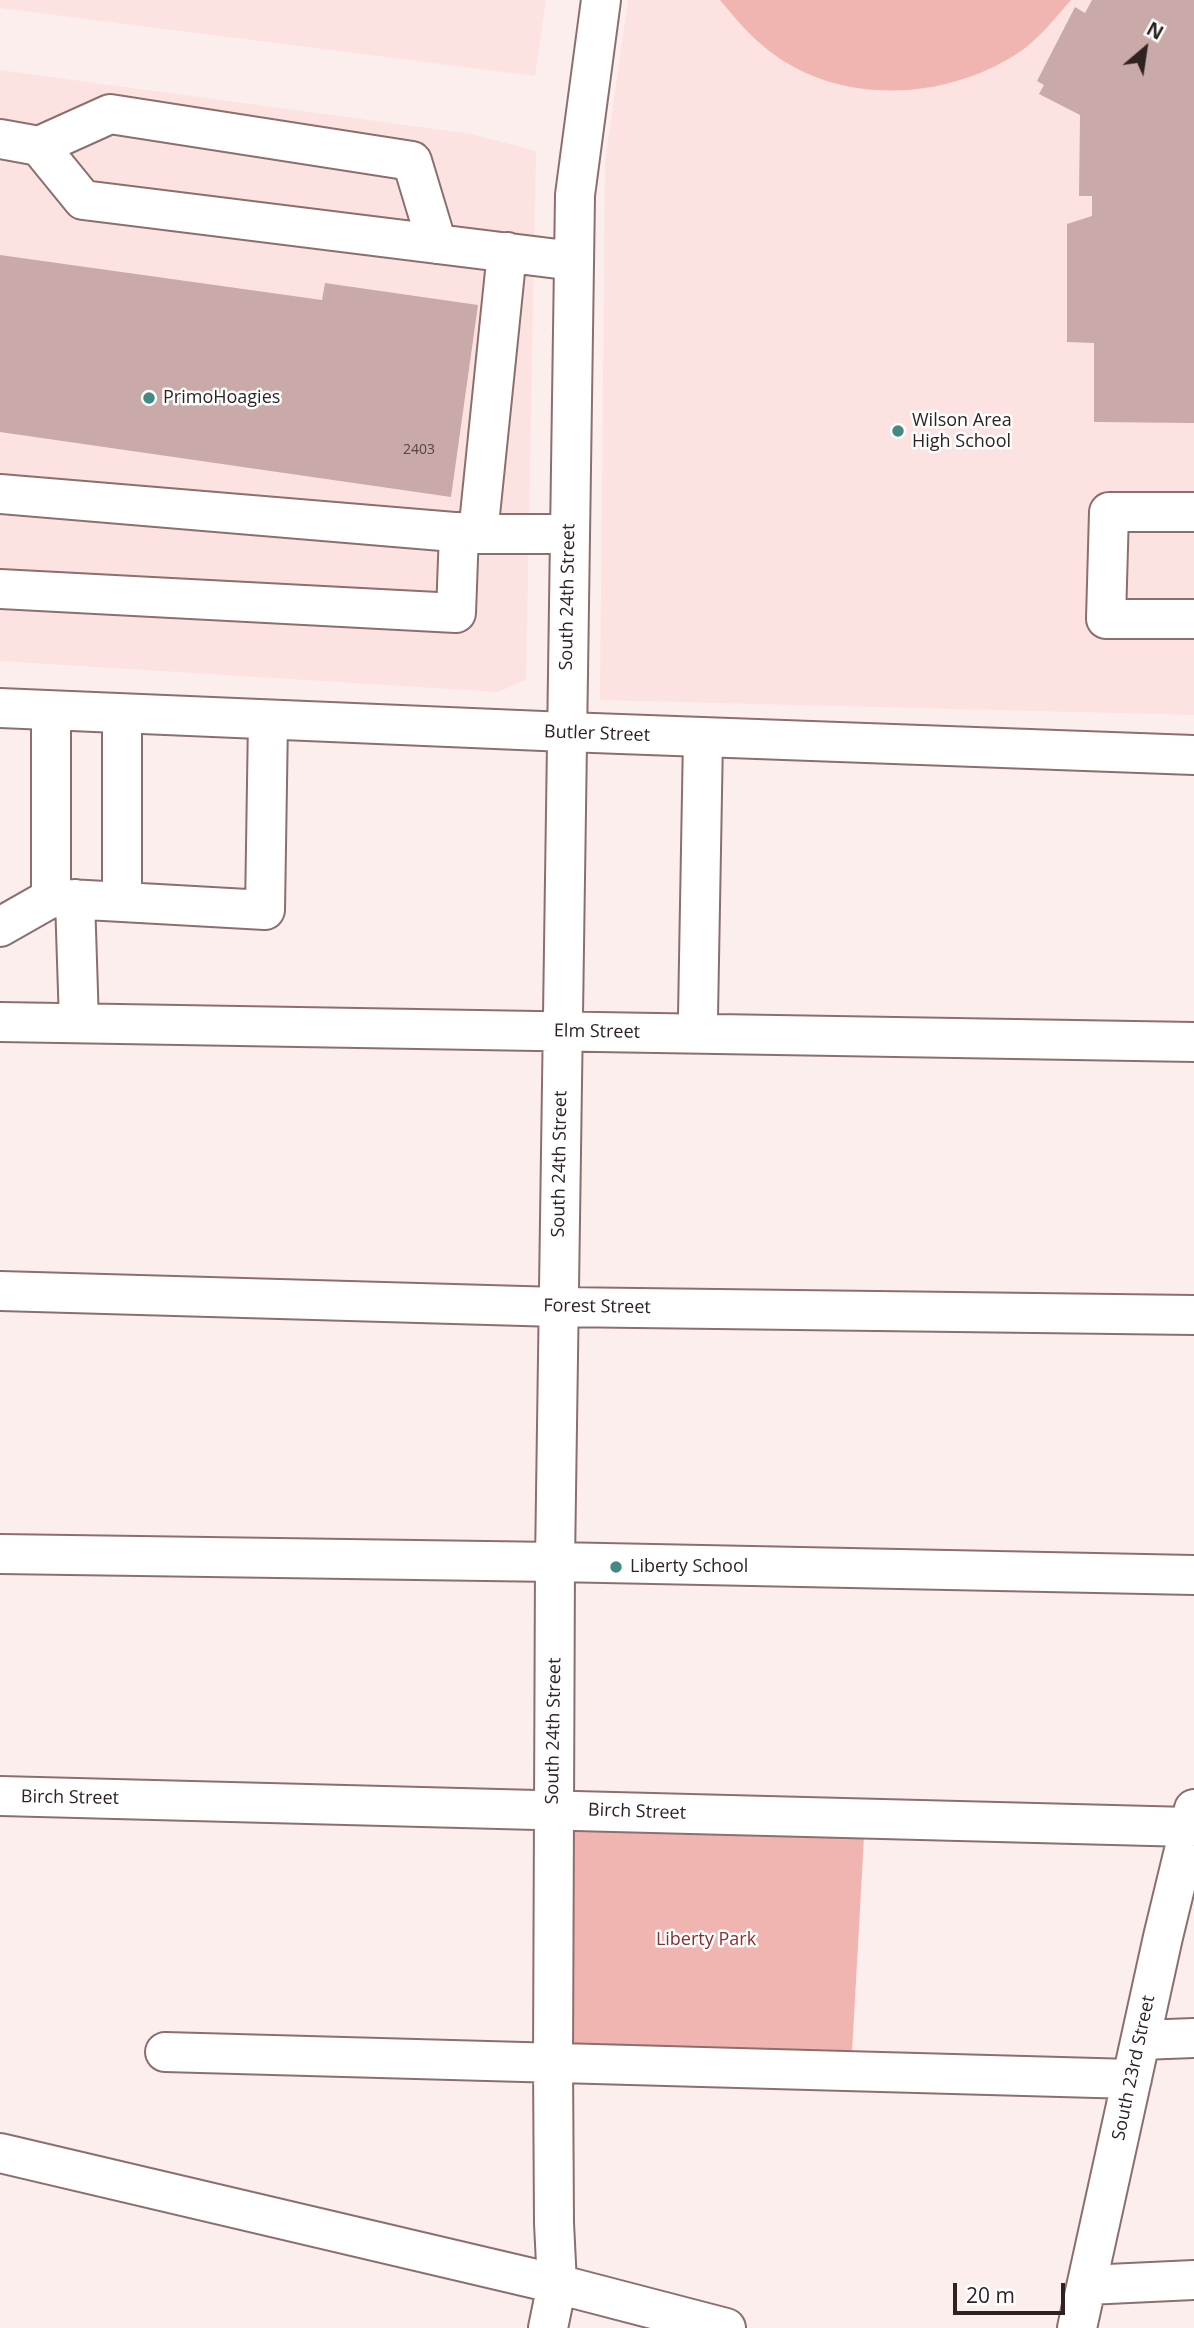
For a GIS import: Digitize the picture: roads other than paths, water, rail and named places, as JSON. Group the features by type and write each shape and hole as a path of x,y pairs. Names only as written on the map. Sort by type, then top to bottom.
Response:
{"street":[{"name":"South 24th Street","path":"548,2328 557,2284 553,2062 555,1562 575,195 601,0"},
{"path":"0,139 40,146 110,114 412,161 437,244"},
{"path":"40,146 83,201 574,261"},
{"path":"0,589 456,613 507,252"},
{"path":"0,494 468,533 569,534"},
{"path":"1194,512 1109,512 1106,619 1194,620"},
{"name":"Butler Street","path":"0,708 566,733 1194,755"},
{"path":"51,710 63,899 79,1023"},
{"path":"122,713 122,902"},
{"path":"0,927 63,899 265,910 268,720"},
{"path":"698,1016 703,738"},
{"name":"Elm Street","path":"0,1021 1194,1042"},
{"name":"Forest Street","path":"0,1291 558,1307 1194,1315"},
{"path":"0,1554 1194,1575"},
{"name":"Birch Street","path":"0,1796 553,1810 1192,1818"},
{"name":"South 23rd Street","path":"1077,2328 1192,1818"},
{"path":"1141,2040 1194,2038"},
{"path":"165,2052 1132,2079"},
{"path":"0,2153 557,2284 726,2328"},
{"path":"1087,2285 1194,2280"}],"place":[{"name":"PrimoHoagies","path":"149,398"},
{"name":"Wilson Area High School","path":"898,431"},
{"name":"Liberty School","path":"616,1567"}],"park label":[{"name":"Liberty Park","path":"706,1940"}]}
